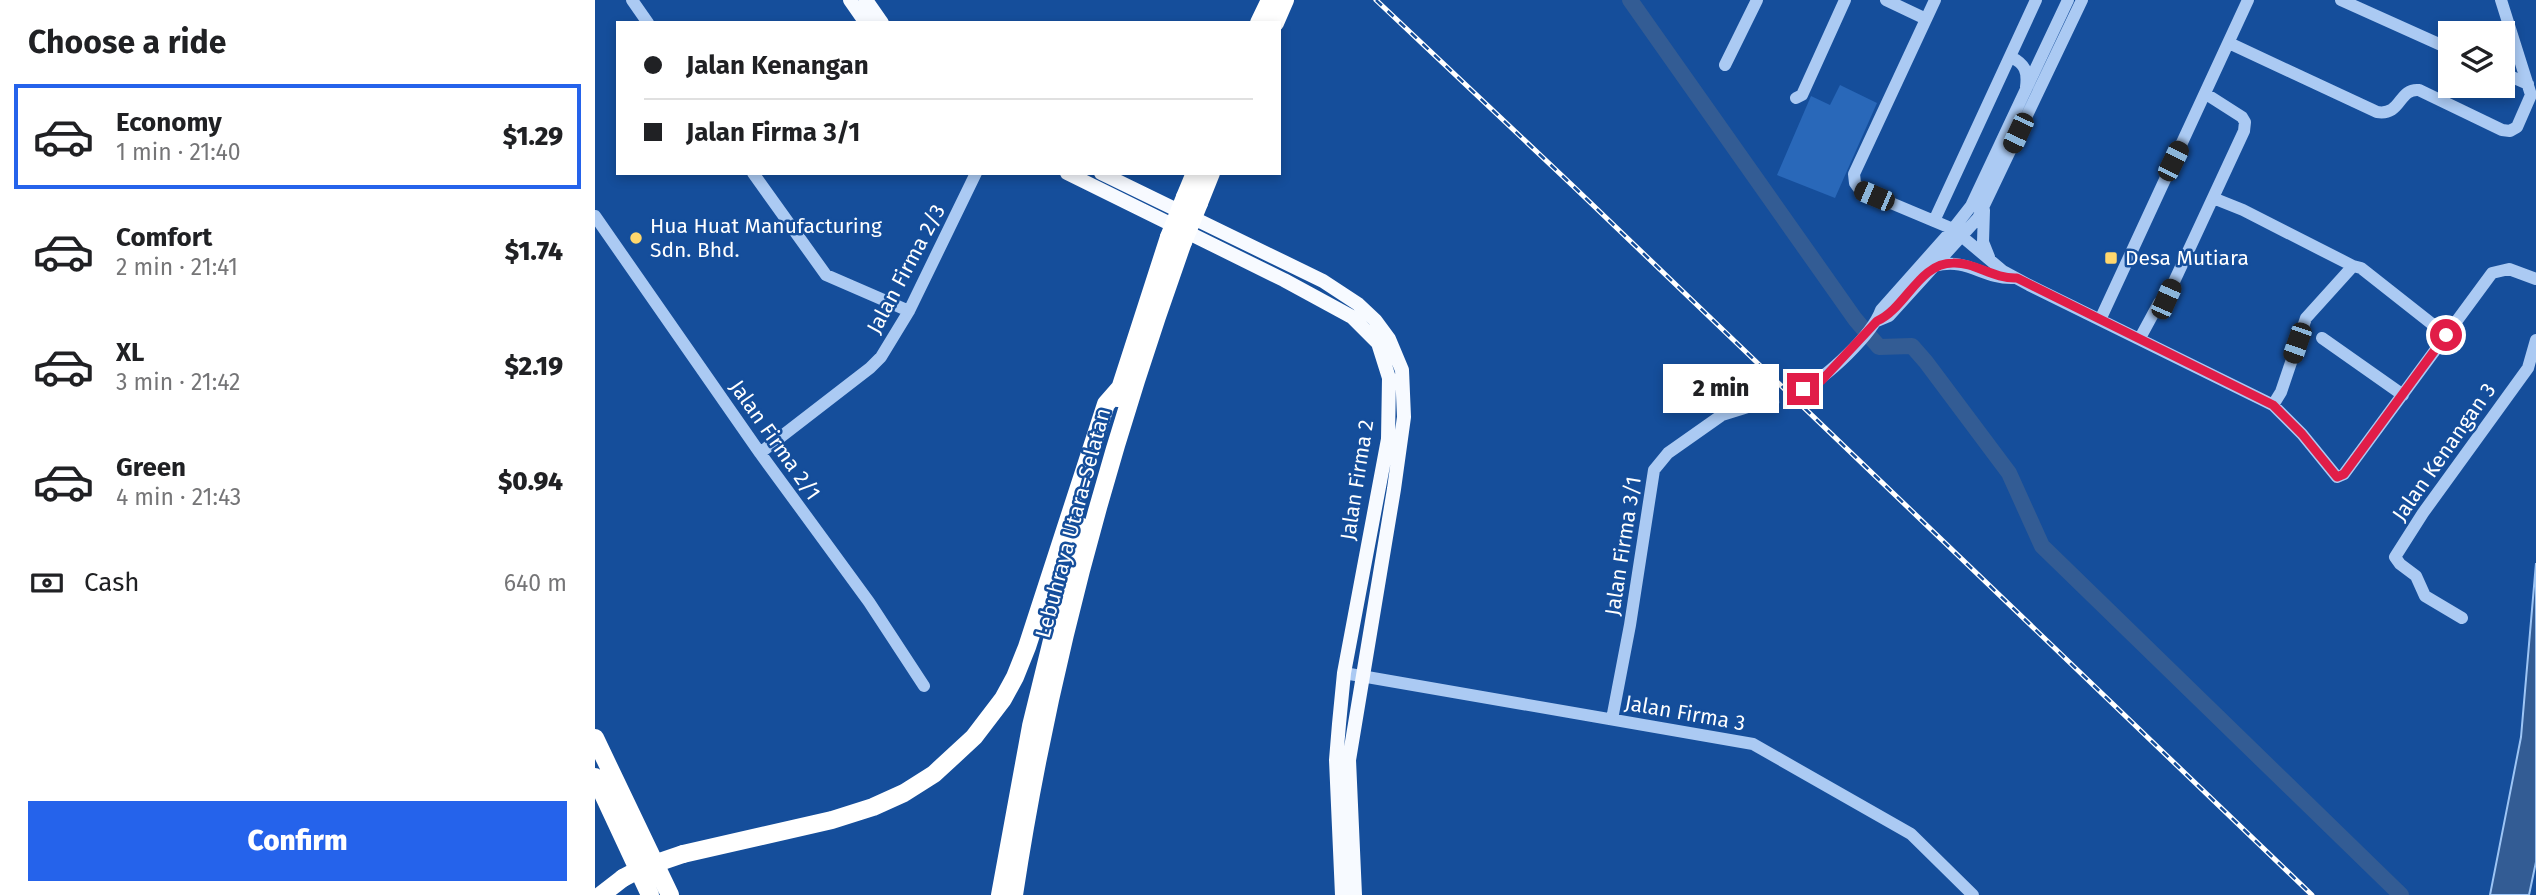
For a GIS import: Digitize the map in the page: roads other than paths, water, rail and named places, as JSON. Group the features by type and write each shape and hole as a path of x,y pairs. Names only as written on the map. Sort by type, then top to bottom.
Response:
{"highway":[{"path":"1260,21 1270,0"},
{"path":"1276,21 1285,0"},
{"name":"Lebuhraya Utara–Selatan","path":"1192,200 1195,175"},
{"name":"Lebuhraya Utara–Selatan","path":"1000,895 1031,726 1091,483 1120,388 1176,239 1192,200 1210,175"},
{"name":"Lebuhraya Utara–Selatan","path":"1014,895 1024,830 1068,624 1176,239"},
{"path":"601,895 642,868 683,854 832,820 873,807 904,793 934,774 974,737 996,709 1015,677 1062,545 1105,404 1120,388"},
{"path":"595,737 670,895"},
{"path":"595,777 650,895"}],"main road":[{"path":"850,0 865,21"},
{"path":"866,0 881,21"},
{"name":"Jalan Firma 2","path":"1071,175 1296,286 1352,317 1378,343 1389,378 1388,439 1345,673 1336,760 1342,895"},
{"name":"Jalan Firma 2","path":"1105,175 1323,281 1357,303 1375,320 1389,339 1402,370 1404,418 1349,760 1355,895"}],"street":[{"path":"632,0 647,21"},
{"path":"1725,65 1757,0"},
{"path":"1796,98 1802,95 1845,0"},
{"path":"1886,0 1926,19"},
{"path":"1935,0 1854,174 1855,183 1860,190 1934,221 1957,233 2017,278 2273,405 2308,441 2337,477 2344,474 2492,274 2509,269 2536,279"},
{"path":"1934,221 2016,59 2036,0"},
{"path":"1877,321 1889,316 1934,266 1957,233 2069,0"},
{"path":"1803,389 1821,381 1877,321 1881,310 1957,233 1978,218 2082,0"},
{"path":"2100,320 2248,0"},
{"path":"2341,0 2438,44"},
{"path":"2229,43 2377,112 2386,113 2395,109 2406,93 2413,89 2502,130 2510,131 2517,127 2531,95 2501,0"},
{"path":"2016,59 2035,57 2047,48"},
{"path":"2016,59 2028,75 2026,91"},
{"path":"2515,78 2528,84"},
{"path":"2140,338 2159,303 2166,299 2244,131 2245,122 2242,117 2206,94"},
{"path":"754,175 826,275 909,311"},
{"name":"Jalan Firma 2/3","path":"760,453 870,368 881,356 909,311 975,175"},
{"path":"2213,198 2361,268 2446,335"},
{"path":"1984,206 1983,242 1991,260"},
{"name":"Jalan Firma 2/1","path":"595,216 760,453 869,602 924,686"},
{"path":"1934,266 1959,263 2003,279 2017,278"},
{"path":"2273,405 2281,392 2306,318 2353,265"},
{"path":"2322,338 2403,396"},
{"name":"Jalan Kenangan 3","path":"2462,618 2425,596 2418,579 2396,560 2396,554 2528,368 2536,340"},
{"name":"Jalan Firma 3/1","path":"1612,719 1630,625 1654,470 1668,453 1722,415 1767,401"},
{"name":"Jalan Firma 3","path":"1345,673 1753,744 1910,834 1973,895"}],"waterway":[{"path":"1630,0 1855,319 1879,347 1912,346 1926,362 2009,473 2042,546 2401,895"}],"tunnel":[{"path":"1767,401 1803,389"}],"railway":[{"path":"1376,0 2312,895"}],"place":[{"name":"Hua Huat Manufacturing Sdn. Bhd.","path":"636,238"},
{"name":"Desa Mutiara","path":"2111,258"}]}
